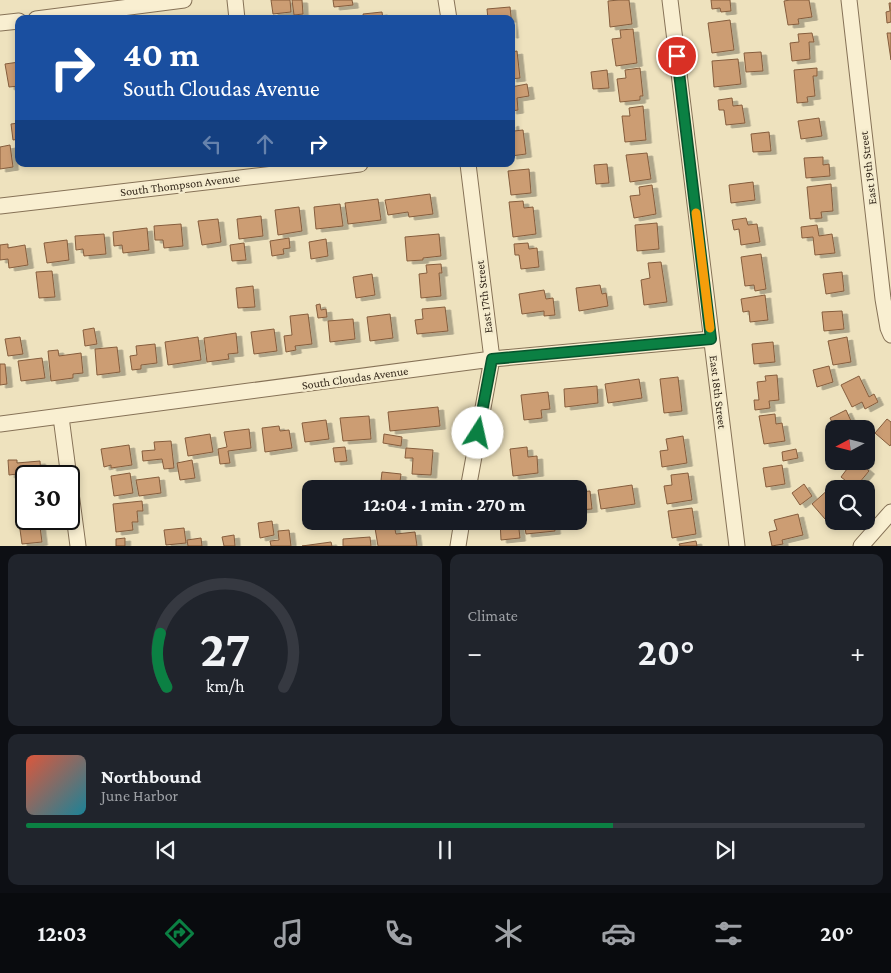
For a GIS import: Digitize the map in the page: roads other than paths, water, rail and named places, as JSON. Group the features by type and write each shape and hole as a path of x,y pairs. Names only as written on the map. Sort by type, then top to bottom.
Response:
{"street":[{"path":"67,15 184,0"},
{"path":"235,0 237,15"},
{"path":"446,0 448,15"},
{"name":"East 18th Street","path":"670,0 737,546"},
{"name":"East 19th Street","path":"849,0 883,299 891,335"},
{"path":"0,23 15,21"},
{"name":"South Thompson Avenue","path":"0,206 256,170 308,167"},
{"name":"East 17th Street","path":"468,167 492,359 470,480"},
{"name":"South Cloudas Avenue","path":"0,424 492,359 711,339"},
{"path":"61,417 78,546"},
{"path":"861,546 891,512"},
{"path":"458,546 461,530"}]}
